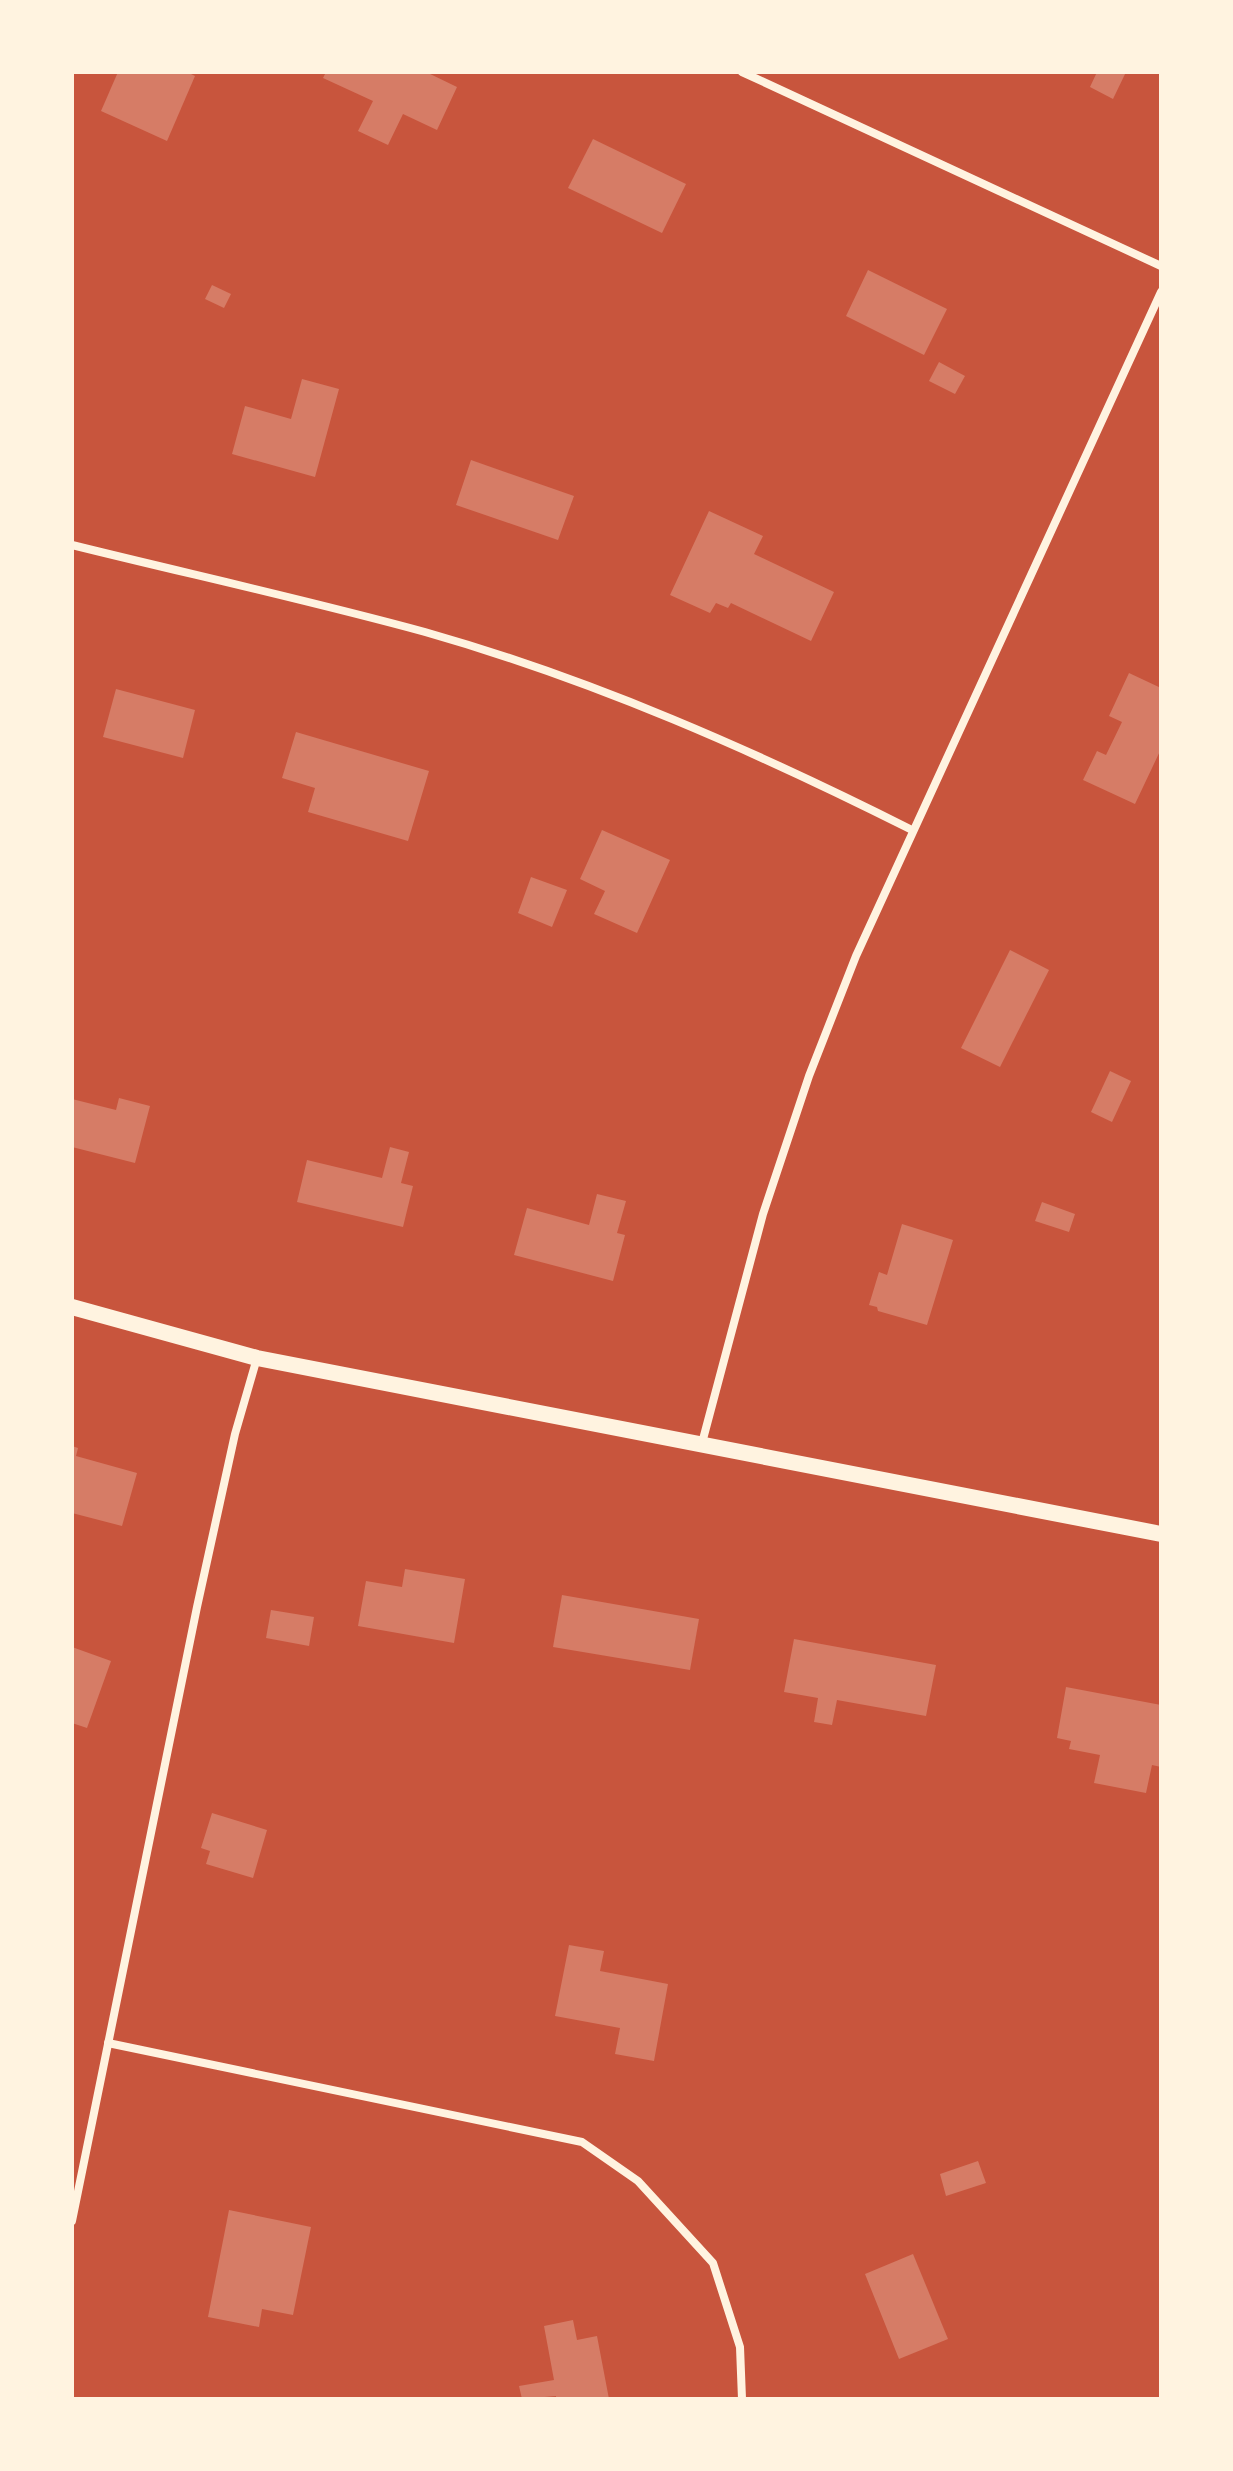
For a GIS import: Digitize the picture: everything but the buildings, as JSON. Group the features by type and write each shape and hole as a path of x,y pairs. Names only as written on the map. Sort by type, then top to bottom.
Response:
{"main road":[{"path":"72,1307 257,1358 1161,1534"}],"street":[{"path":"742,72 1161,266"},
{"path":"702,1443 763,1214 809,1076 912,830 1161,292"},
{"path":"72,545 426,632 628,700 782,765 912,830"},
{"path":"72,2221 200,1593 235,1434 257,1358"},
{"path":"108,2043 582,2142 638,2181 713,2263 740,2347 742,2399"}]}
